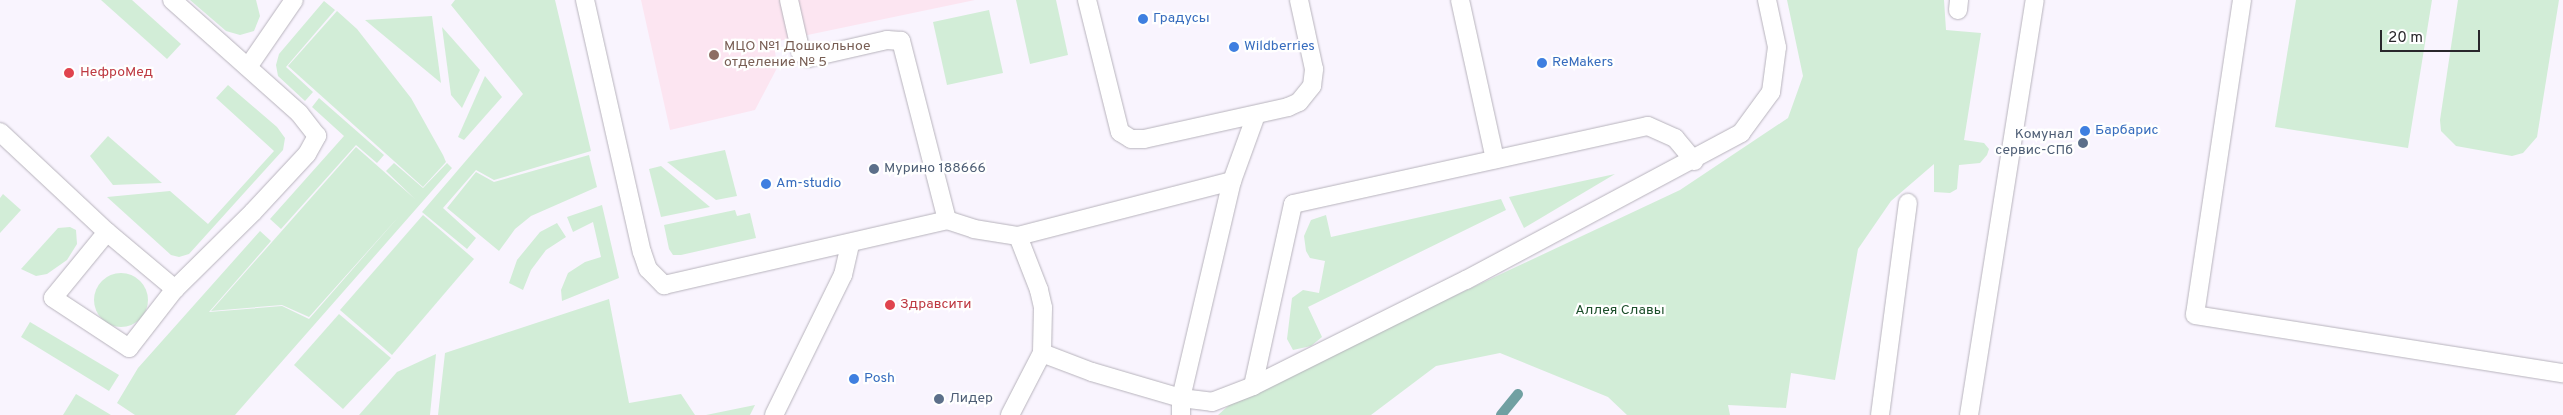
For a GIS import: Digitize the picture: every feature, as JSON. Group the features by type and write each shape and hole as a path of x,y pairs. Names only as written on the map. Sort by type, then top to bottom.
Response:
{"lane":[{"path":"107,232 53,298 129,348 175,289 260,205 306,154 317,136 299,113 172,0"},
{"path":"248,67 293,0"},
{"path":"585,0 642,252 648,269 664,285 850,244 947,220 974,230 1018,236 1232,181"},
{"path":"789,0 801,53 808,58 887,40 901,41 947,220"},
{"path":"1087,0 1120,132 1131,139 1144,140 1256,115 1299,102 1312,86 1314,69 1299,0"},
{"path":"1460,0 1495,159"},
{"path":"1042,353 1180,406 1212,402 1253,386 1466,280 1694,160 1741,133 1771,92 1777,47 1767,0"},
{"path":"1969,415 2034,0"},
{"path":"2242,0 2195,315 2563,373"},
{"path":"1180,406 1232,181 1256,115"},
{"path":"1253,386 1293,204 1648,126 1675,138 1694,160"},
{"path":"0,132 107,232 175,289"},
{"path":"1880,415 1908,203"},
{"path":"1010,415 1042,353 1043,308 1018,236"},
{"path":"774,415 843,275 850,244"}],"shaded area":[{"name":"МЦО №1 Дошкольное отделение № 5","path":"641,0 975,0 774,42 777,68 755,110 670,130"}],"green space":[{"path":"101,0 132,0 181,44 167,59"},
{"path":"190,0 256,0 260,16 254,31 240,35 226,31"},
{"path":"455,0 555,0 591,151 494,180 476,170 443,208 476,238 467,249 422,212 523,94 451,5"},
{"path":"1016,0 1056,0 1068,55 1030,64"},
{"name":"Аллея Славы","path":"1787,0 1944,0 1946,30 1981,33 1964,140 1984,143 1989,149 1987,155 1980,163 1959,165 1957,189 1950,193 1934,192 1934,164 1891,201 1858,249 1835,380 1791,373 1786,408 1728,405 1730,415 1627,415 1608,397 1500,353 1436,366 1371,415 1218,415 1237,398 1680,190 1788,118 1803,76"},
{"path":"2296,0 2432,0 2408,148 2275,127"},
{"path":"2458,0 2559,0 2537,137 2523,153 2512,156 2456,146 2441,131 2440,120"},
{"path":"324,1 335,10 286,67 313,92 305,101 278,76 276,65 279,54"},
{"path":"989,10 1003,73 947,85 933,22"},
{"path":"337,11 357,29 411,98 443,155 446,162 423,187 288,66"},
{"path":"432,16 441,83 365,20"},
{"path":"442,27 480,70 462,108 451,95"},
{"path":"485,76 502,97 464,140 458,137"},
{"path":"228,85 277,127 285,138 283,150 189,254 179,257 171,255 107,197 170,191 208,224 274,151 216,98"},
{"path":"319,98 384,155 377,163 356,145 281,229 270,219 344,136 312,107"},
{"path":"108,136 162,183 113,185 90,156"},
{"path":"356,147 415,199 386,171 394,163 423,188 447,163 452,168 235,415 135,415 117,403 138,368 260,231 271,241 209,312 282,306 309,319 401,214 309,317 282,305 211,311"},
{"path":"725,150 737,196 716,200 667,162"},
{"path":"589,155 597,187 531,216 515,229 499,251 447,208 476,172 494,182"},
{"path":"661,166 710,207 661,217 649,169"},
{"path":"1615,174 1524,228 1509,197"},
{"path":"3,194 21,210 0,233 0,198"},
{"path":"1501,199 1506,210 1308,307 1322,337 1311,346 1293,350 1287,339 1292,298 1303,290 1319,293 1325,261 1310,258 1306,251 1304,236 1311,220 1326,215 1331,237"},
{"path":"602,205 619,278 562,301 561,290 568,273 585,262 601,257 593,222 573,232 567,217"},
{"path":"735,210 737,216 750,213 756,238 681,255 673,255 669,249 664,225"},
{"path":"423,215 474,259 392,355 340,310"},
{"path":"557,223 566,237 546,250 531,270 523,290 509,283 517,260 540,232"},
{"path":"70,227 76,230 77,244 67,260 47,274 36,276 21,269 58,228"},
{"path":"116,273 126,273 136,277 144,285 148,300 144,315 136,323 126,327 116,327 106,323 98,315 94,305 94,295 98,285 106,277"},
{"path":"609,299 629,403 681,394 695,415 438,415 445,353"},
{"path":"339,314 391,358 343,409 294,365"},
{"path":"30,322 119,375 109,391 21,337"},
{"path":"436,354 430,415 359,415 397,372"},
{"path":"76,394 111,415 63,415"},
{"path":"755,405 750,415 706,415"}],"waterway":[{"path":"1501,415 1518,394"}],"place":[{"name":"Градусы","path":"1143,19"},
{"name":"Wildberries","path":"1234,47"},
{"name":"МЦО №1 Дошкольное отделение № 5","path":"714,55"},
{"name":"ReMakers","path":"1542,63"},
{"name":"НефроМед","path":"69,73"},
{"name":"Барбарис","path":"2085,131"},
{"name":"Комунал сервис-СПб","path":"2083,143"},
{"name":"Мурино 188666","path":"874,169"},
{"name":"Am-studio","path":"766,184"},
{"name":"Здравсити","path":"890,305"},
{"name":"Posh","path":"854,379"},
{"name":"Лидер","path":"939,399"}]}
